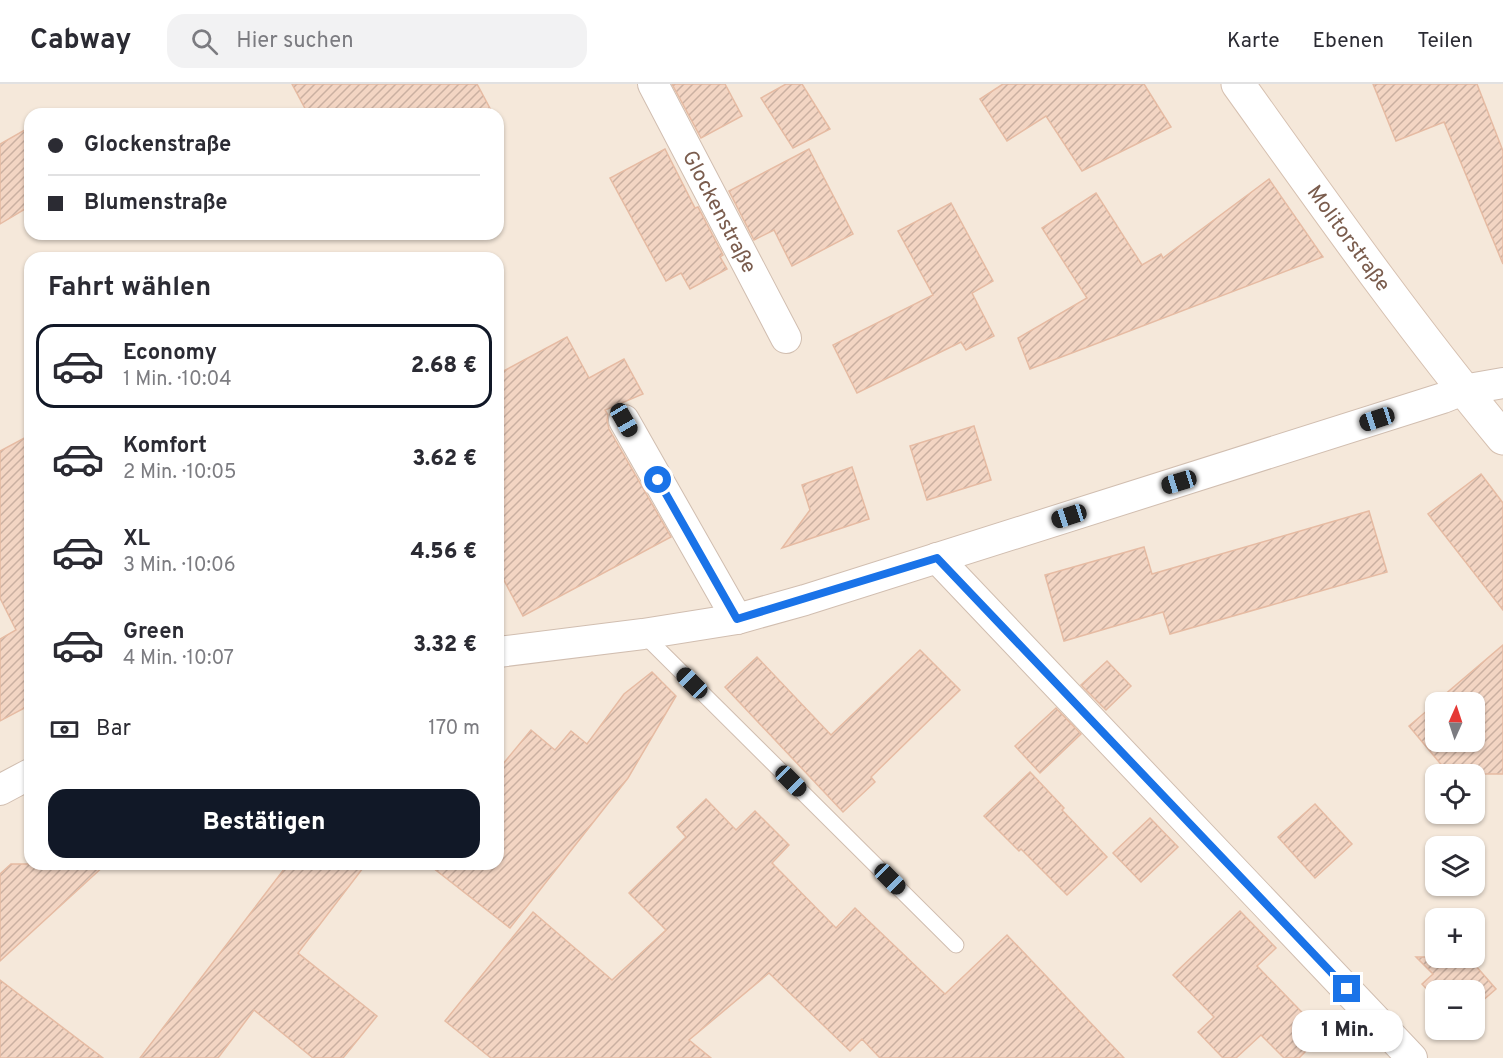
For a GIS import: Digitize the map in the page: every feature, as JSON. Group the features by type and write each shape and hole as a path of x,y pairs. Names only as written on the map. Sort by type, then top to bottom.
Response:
{"main road":[{"name":"Molitorstraße","path":"1238,84 1357,251 1463,390 1503,438"}],"street":[{"name":"Glockenstraße","path":"653,84 786,338"},
{"path":"504,651 643,634 737,619 937,558 1463,390 1503,383"},
{"path":"624,420 737,619"},
{"path":"937,558 1412,1058"},
{"path":"0,790 24,777"}],"lane":[{"path":"643,634 956,945"}],"shaded area":[{"path":"0,84 1503,84 1503,1058 0,1058"}],"building":[{"path":"292,84 477,84 490,108 305,108"},
{"path":"672,84 725,84 742,116 701,138"},
{"path":"786,84 802,84 830,129 793,148 761,98"},
{"path":"1003,84 1144,84 1171,127 1082,171 1046,116 1007,141 980,99"},
{"path":"1373,84 1477,84 1503,151 1503,264 1444,122 1396,141"},
{"path":"24,130 24,210 0,224 0,144"},
{"path":"665,149 695,208 698,207 723,255 720,257 727,269 690,289 681,273 666,281 610,178"},
{"path":"809,149 853,234 792,266 774,230 754,240 729,191"},
{"path":"1269,179 1323,257 1030,369 1018,338 1087,298 1042,228 1096,193 1142,265 1161,254 1163,258"},
{"path":"951,203 993,281 972,293 994,336 966,350 961,342 857,393 833,345 933,295 898,231"},
{"path":"567,337 589,378 624,359 643,394 605,410 608,415 609,429 671,537 523,616 504,580 504,371"},
{"path":"974,426 991,480 927,500 910,446"},
{"path":"24,438 24,708 0,721 0,639 16,630 0,598 0,451"},
{"path":"852,467 869,519 782,548 810,510 802,485"},
{"path":"1481,474 1503,503 1503,610 1428,514"},
{"path":"1369,511 1387,572 1170,634 1163,612 1064,641 1045,575 1144,547 1152,574"},
{"path":"1503,645 1503,774 1485,774 1485,764 1441,764 1431,752 1485,752 1485,692 1448,692"},
{"path":"920,650 960,690 871,777 875,782 843,812 725,687 757,657 831,735"},
{"path":"1107,661 1131,686 1106,710 1081,685"},
{"path":"652,672 676,696 628,778 510,928 436,870 504,870 504,763 531,730 555,750 571,731 587,744 624,694"},
{"path":"1056,708 1081,734 1040,773 1015,746"},
{"path":"1425,712 1425,745 1409,726"},
{"path":"1030,772 1107,857 1067,895 984,816"},
{"path":"706,799 736,830 755,811 789,845 772,863 836,928 855,908 945,994 1007,935 1124,1058 880,1058 862,1039 850,1051 769,973 689,1040 711,1058 491,1058 445,1021 533,912 612,980 666,930 629,893 686,837 677,827"},
{"path":"1315,804 1352,844 1315,878 1278,837"},
{"path":"1150,818 1178,847 1141,882 1113,853"},
{"path":"11,864 24,864 24,870 99,870 0,961 0,874"},
{"path":"283,870 361,870 298,953 377,1016 343,1058 313,1058 254,1010 218,1058 140,1058"},
{"path":"1240,911 1276,948 1257,966 1323,1034 1299,1058 1284,1058 1261,1035 1236,1058 1223,1058 1198,1032 1214,1017 1173,975"},
{"path":"1416,957 1425,957 1425,966"},
{"path":"1427,968 1478,968 1496,989 1485,998 1485,980 1426,980 1433,974"},
{"path":"0,980 103,1058 0,1058"}],"route":[{"path":"658,480 737,619 937,558 1347,989"}]}
